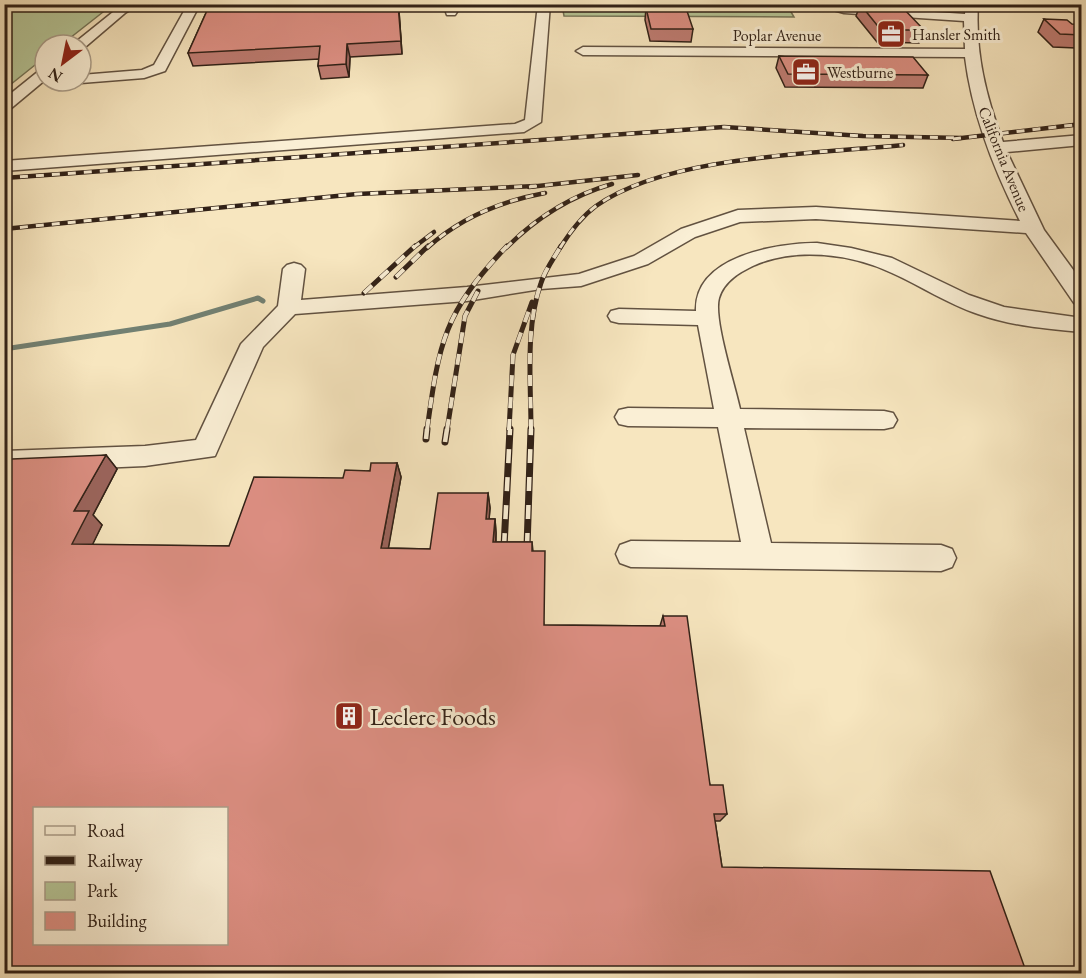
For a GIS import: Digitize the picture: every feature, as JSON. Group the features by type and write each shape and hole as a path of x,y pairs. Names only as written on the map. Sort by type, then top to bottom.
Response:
{"street":[{"path":"93,33 121,10 134,4"},
{"path":"93,78 144,74 160,68 194,4"},
{"path":"4,166 518,129 533,122 544,4"},
{"path":"818,4 844,9 971,18"},
{"name":"California Avenue","path":"972,4 971,53 980,99 1007,174 1034,228 1082,298"},
{"name":"Poplar Avenue","path":"583,51 971,53"},
{"path":"4,107 33,86"},
{"path":"998,148 1082,140"},
{"path":"4,462 145,456 205,449 253,344 290,308 432,297 581,280 641,260 688,233 738,216 816,213 1034,228"},
{"path":"759,555 709,318 708,299 717,280 734,265 778,251 817,249 872,258 922,279 975,306 1035,321 1082,326"},
{"path":"290,308 294,269"},
{"path":"619,316 709,318"},
{"path":"628,417 884,420"},
{"path":"631,554 941,558"}],"green space":[{"path":"5,4 112,4 76,33 33,33 33,67 5,89"},
{"path":"562,5 787,5 794,17 564,16"}],"building":[{"path":"210,4 398,4 401,41 347,44 346,64 318,66 320,46 188,53"},
{"path":"860,4 902,7 924,30 881,30"},
{"path":"646,8 686,8 693,29 651,29"},
{"path":"1044,19 1067,20 1072,24 1082,25 1082,35 1060,34"},
{"path":"779,56 913,57 928,75 788,74"},
{"name":"Leclerc Foods","path":"106,455 74,511 89,511 72,544 229,546 254,477 343,478 345,470 370,471 371,463 397,463 381,548 430,549 438,493 488,493 486,519 495,519 493,542 532,542 532,551 545,551 544,625 665,626 663,616 687,616 710,785 723,785 727,814 714,814 722,867 990,871 1027,974 4,974 4,470 12,459"}],"waterway":[{"path":"4,349 170,324 258,298 263,301"}],"railway":[{"path":"953,139 1082,124"},
{"path":"4,178 724,127 863,136 961,138"},
{"path":"560,248 576,225 596,206 626,189 662,176 744,160 903,145"},
{"path":"529,187 638,175"},
{"path":"506,248 542,217 568,201 612,184"},
{"path":"4,229 357,194 536,186"},
{"path":"427,248 453,228 482,212 545,193"},
{"path":"413,248 434,232"},
{"path":"364,293 415,246"},
{"path":"396,277 428,246"},
{"path":"427,430 436,373 448,330 470,290 507,246"},
{"path":"531,429 530,355 533,318 543,278 561,246"},
{"path":"447,430 465,316 478,291"},
{"path":"509,430 513,355 532,302"},
{"path":"426,439 427,429"},
{"path":"445,442 447,429"},
{"path":"504,547 510,429"},
{"path":"527,547 531,429"}],"place":[{"name":"Hansler Smith","path":"891,34"},
{"name":"Westburne","path":"806,72"},
{"name":"Leclerc Foods","path":"349,716"}]}
